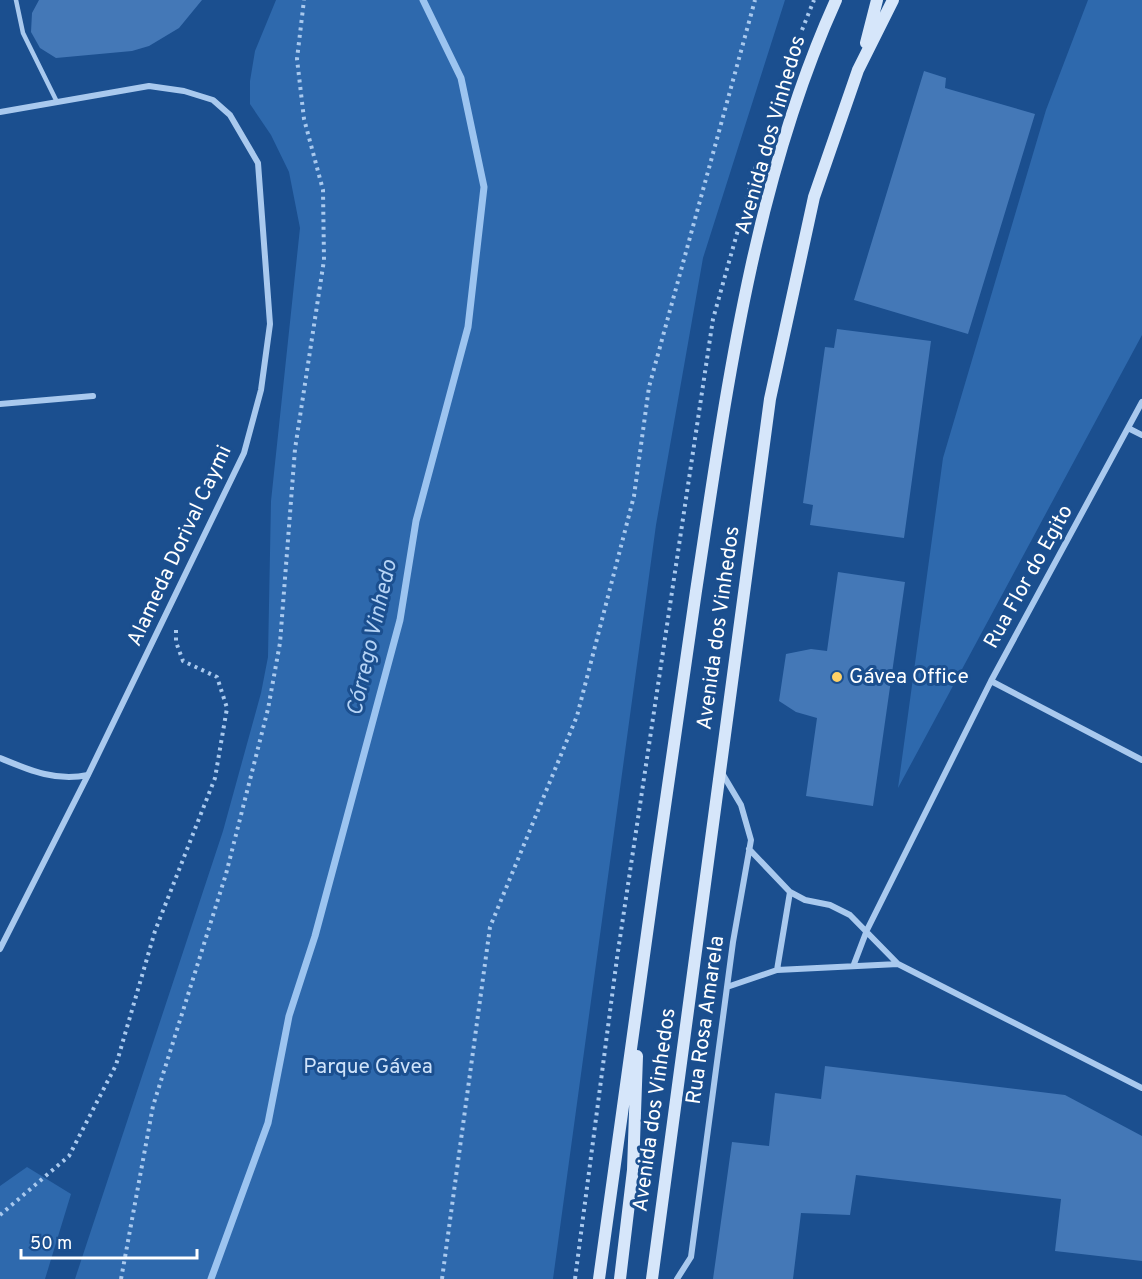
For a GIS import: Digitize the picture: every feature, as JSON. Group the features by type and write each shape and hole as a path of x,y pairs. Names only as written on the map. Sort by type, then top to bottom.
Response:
{"main road":[{"name":"Avenida dos Vinhedos","path":"599,1279 729,371 771,187 812,53 836,0"},
{"path":"858,70 877,0"},
{"name":"Avenida dos Vinhedos","path":"652,1279 770,399 814,197 858,70 893,0"},
{"path":"620,1279 633,1170 640,988"}],"street":[{"name":"Alameda Dorival Caymi","path":"0,112 148,86 184,91 213,100 230,115 258,164 270,324 261,390 244,453 88,775 0,949"},
{"path":"0,404 93,396"},
{"name":"Rua Flor do Egito","path":"854,964 867,930 991,681 1142,402"},
{"path":"1128,428 1142,435"},
{"path":"991,681 1142,760"},
{"path":"0,758 31,771 68,779 88,775"},
{"name":"Rua Rosa Amarela","path":"677,1279 691,1257 727,987 751,840 741,804 720,769"},
{"path":"749,849 790,892 805,900 830,905 850,915 898,964 1142,1088"},
{"path":"777,970 790,892"},
{"path":"727,987 777,970 854,964 898,964"}],"lane":[{"path":"16,0 22,33 57,102"}],"path":[{"path":"120,1279 153,1106 226,874 268,709 280,643 296,448 324,260 323,190 304,118 297,59 304,0"},
{"path":"442,1279 490,927 577,716 634,496 649,387 755,0"},
{"path":"0,1215 69,1156 116,1065 155,931 215,778 227,708 217,677 183,661 176,642 177,616 171,606"}],"green space":[{"name":"Parque Gávea","path":"276,0 785,0 703,258 656,525 553,1279 75,1279 223,831 261,693 268,657 271,501 300,228 289,172 271,135 250,104 250,81 255,51"},
{"path":"1088,0 1142,0 1142,335 898,788 943,458 1046,110"},
{"path":"27,1167 71,1194 45,1279 0,1279 0,1186"}],"building":[{"path":"39,0 202,0 179,28 149,46 132,51 56,58 40,48 31,32 32,13"},
{"path":"924,71 946,78 945,88 1035,114 968,334 854,300"},
{"path":"837,329 931,341 904,538 810,525 813,505 803,503 825,347 834,348"},
{"name":"Gávea Office","path":"838,572 905,582 873,806 806,796 817,718 796,712 779,701 786,654 811,649 827,651"},
{"path":"825,1066 1065,1095 1142,1136 1142,1261 1055,1251 1061,1199 856,1175 850,1215 801,1213 793,1279 713,1279 732,1142 769,1146 775,1093 821,1099"}],"waterway":[{"name":"Córrego Vinhedo","path":"211,1279 268,1123 289,1016 315,936 400,620 416,521 468,327 484,187 461,78 423,0"}],"place":[{"name":"Gávea Office","path":"837,677"}]}
